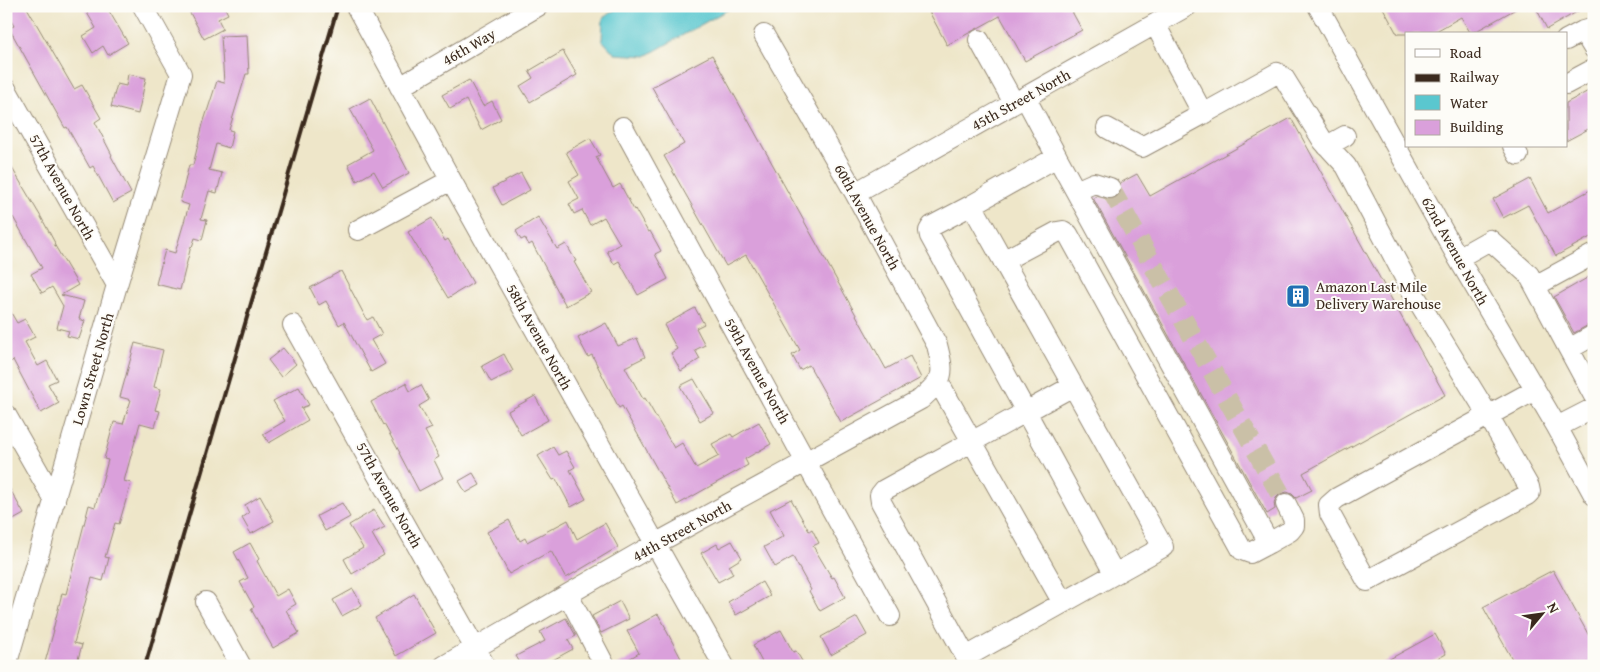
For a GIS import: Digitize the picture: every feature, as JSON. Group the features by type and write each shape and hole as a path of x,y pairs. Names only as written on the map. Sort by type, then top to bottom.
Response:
{"street":[{"name":"Lown Street North","path":"6,666 117,285 181,74 143,6"},
{"name":"58th Avenue North","path":"356,6 451,180 724,666"},
{"name":"46th Way","path":"400,87 538,6"},
{"name":"45th Street North","path":"855,193 1187,6"},
{"name":"62nd Avenue North","path":"1318,6 1399,132 1405,145"},
{"path":"1155,24 1203,114"},
{"path":"1581,33 1594,49"},
{"name":"60th Avenue North","path":"764,35 855,193 937,345 942,366 939,383"},
{"path":"979,40 1057,158 1269,543"},
{"path":"1568,83 1594,69"},
{"path":"1107,128 1142,147 1277,74 1284,78 1323,141 1346,166 1412,291 1488,415 1529,487 1530,492 1367,581 1330,514 1330,506 1337,498 1488,415 1535,390"},
{"name":"57th Avenue North","path":"6,89 117,285"},
{"name":"59th Avenue North","path":"623,127 890,616"},
{"path":"1328,146 1345,136"},
{"name":"62nd Avenue North","path":"1406,148 1458,258 1557,427 1594,495"},
{"path":"1057,158 932,226 929,231 1114,573"},
{"path":"358,230 451,180"},
{"path":"1076,191 1094,183 1110,188"},
{"path":"972,205 1163,547 966,657 881,502 880,495 884,490 1073,386"},
{"path":"1003,261 1057,232 1063,231 1068,234 1242,550 1250,553 1290,531 1294,526 1294,520 1286,504"},
{"path":"1458,258 1490,240 1529,275 1594,396"},
{"path":"1535,286 1594,254"},
{"name":"57th Avenue North","path":"293,325 485,666"},
{"path":"1569,349 1594,335"},
{"path":"939,383 1062,603"},
{"name":"44th Street North","path":"444,666 655,544 921,399 939,383"},
{"path":"1557,427 1594,408"},
{"path":"6,415 55,502"},
{"path":"568,595 605,666"},
{"path":"206,602 241,666"}],"water":[{"path":"620,6 734,6 646,56 615,54 602,40 603,18"}],"building":[{"path":"6,6 26,6 74,89 82,85 101,118 95,122 131,193 113,203 93,166 90,168 67,127 65,128 9,28 14,26 6,12"},
{"path":"83,6 106,6 128,43 108,55 103,46 93,53 83,36 96,28"},
{"path":"199,6 224,6 228,14 218,19 223,29 204,39 189,11"},
{"path":"926,6 1069,6 1082,30 1025,61 1000,16 947,45"},
{"path":"1382,6 1521,6 1475,32 1470,32 1461,17 1435,32 1405,32 1405,34 1398,34"},
{"path":"1535,6 1587,6 1547,29"},
{"path":"247,35 249,74 246,74 229,130 233,131 229,148 216,144 209,170 222,173 217,193 209,191 201,219 207,220 202,240 195,238 191,246 180,290 156,284 165,250 175,253 189,205 180,202 189,165 193,165 203,124 217,81 224,83 221,36"},
{"path":"563,51 577,75 530,102 520,86 533,78 529,71"},
{"path":"712,55 886,369 910,356 921,378 841,422 809,365 800,370 792,355 800,350 746,255 726,266 664,156 684,144 652,87"},
{"path":"128,74 146,78 138,114 111,107 117,84 126,86"},
{"path":"469,80 483,106 492,101 501,119 481,130 466,100 450,109 442,95"},
{"path":"1594,88 1594,126 1568,140 1568,102"},
{"path":"370,98 409,173 383,187 374,171 357,181 348,164 373,150 350,109"},
{"name":"Amazon Last Mile Delivery Warehouse","path":"1291,118 1445,395 1303,473 1312,490 1296,498 1287,492 1280,494 1274,503 1275,509 1267,514 1093,198 1096,196 1112,200 1118,197 1121,191 1120,183 1137,174 1150,196"},
{"path":"590,138 600,155 596,157 613,188 620,184 634,210 648,232 650,231 661,251 655,254 668,279 638,295 619,261 614,264 607,251 620,244 604,217 590,225 582,210 574,214 569,204 579,199 569,181 579,175 566,152"},
{"path":"6,158 78,285 61,295 84,301 79,319 85,321 79,339 67,336 69,331 57,328 63,306 52,287 42,293 31,274 42,268 13,217 6,221"},
{"path":"521,173 530,190 502,205 493,188"},
{"path":"1530,179 1548,213 1594,188 1594,235 1556,256 1528,205 1503,218 1493,199"},
{"path":"538,217 557,249 566,244 591,292 566,306 532,243 529,245 525,238 521,240 516,231"},
{"path":"432,218 445,241 448,239 473,283 448,298 408,232"},
{"path":"341,271 367,320 373,317 382,334 371,340 385,364 371,372 344,322 339,325 326,301 319,305 310,288"},
{"path":"1594,274 1594,322 1574,333 1554,297"},
{"path":"6,304 17,323 25,319 35,337 25,342 38,366 47,361 57,380 48,384 59,403 41,413 13,360 11,362 6,353"},
{"path":"695,308 704,324 696,328 705,345 695,350 700,359 681,371 671,353 677,349 664,325"},
{"path":"606,323 618,346 637,338 645,357 625,367 674,448 682,443 696,468 719,456 712,444 731,434 733,437 759,422 771,444 745,459 748,465 677,505 622,406 619,408 592,355 588,357 578,338"},
{"path":"135,343 163,350 154,387 161,389 155,410 160,411 155,427 140,423 124,481 131,483 119,524 115,523 105,557 109,558 103,581 92,578 74,643 82,645 76,666 44,666 62,593 66,594 89,505 95,507 108,460 104,459 114,422 123,424 131,400 120,397"},
{"path":"283,348 296,364 281,377 268,360"},
{"path":"504,354 513,371 491,382 482,366"},
{"path":"694,379 714,413 700,421 680,386"},
{"path":"406,383 410,391 421,385 429,400 419,406 432,428 425,431 439,457 434,460 443,478 419,491 371,402"},
{"path":"299,387 309,405 301,408 308,420 269,443 263,434 285,421 273,401"},
{"path":"535,396 548,420 521,435 508,411"},
{"path":"553,447 558,455 566,451 575,467 570,470 586,499 571,507 556,479 553,480 538,456"},
{"path":"473,473 480,485 466,493 459,481"},
{"path":"6,482 24,514 6,524"},
{"path":"260,496 274,521 251,534 242,518 249,513 245,505"},
{"path":"791,499 809,531 812,529 819,543 813,546 845,597 820,611 793,557 775,567 764,547 784,536 770,510"},
{"path":"342,503 350,517 325,531 317,516"},
{"path":"374,510 385,527 372,534 384,555 352,574 344,559 363,548 349,525"},
{"path":"509,520 520,541 525,538 527,542 568,520 577,539 605,523 618,547 566,578 551,551 509,574 487,532"},
{"path":"732,541 742,558 729,566 733,574 718,582 701,553 717,544 719,548"},
{"path":"250,543 259,559 257,561 276,596 288,589 296,604 286,610 299,633 273,648 251,609 254,607 240,582 248,578 234,552"},
{"path":"1553,570 1594,645 1594,666 1516,666 1483,607"},
{"path":"762,582 770,596 736,615 728,602"},
{"path":"353,589 362,605 342,616 333,600"},
{"path":"414,594 436,633 396,656 375,618"},
{"path":"620,601 629,619 601,633 592,616"},
{"path":"658,614 685,666 617,666 639,653 627,631"},
{"path":"857,617 867,635 831,655 821,637"},
{"path":"566,618 576,636 568,640 573,649 542,666 522,666 516,656 545,641 540,632"},
{"path":"781,630 793,652 796,651 805,666 764,666 753,645"},
{"path":"1435,634 1446,654 1425,666 1377,666"}],"tunnel":[{"path":"1110,188 1286,504"}],"railway":[{"path":"145,666 338,6"}],"place":[{"name":"Amazon Last Mile Delivery Warehouse","path":"1298,296"}]}
